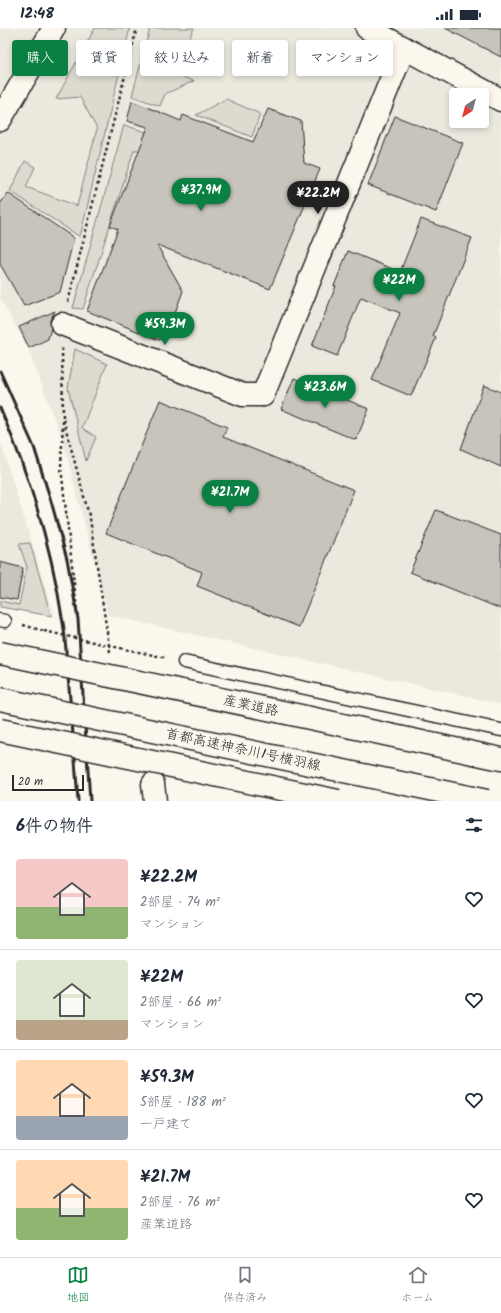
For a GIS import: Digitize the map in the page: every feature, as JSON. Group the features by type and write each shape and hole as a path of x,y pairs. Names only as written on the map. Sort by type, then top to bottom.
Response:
{"main road":[{"path":"0,120 54,28"},
{"path":"367,28 501,100"},
{"path":"62,324 243,395 264,395 404,48"},
{"name":"産業道路","path":"0,653 501,759"},
{"name":"首都高速神奈川1号横羽線","path":"0,699 487,801"},
{"path":"0,730 338,801"}],"lane":[{"path":"184,662 501,730"}],"path":[{"path":"110,652 90,519 63,418 62,324 137,28"},
{"path":"39,630 184,662"}],"shaded area":[{"path":"0,28 501,28 501,704 108,615 63,441 28,349 0,298"},
{"path":"95,28 130,28 127,40 88,40"},
{"path":"150,28 194,28 189,40 147,40"},
{"path":"76,63 76,76 119,76 80,237 10,191 25,161 35,167 26,187 77,206 97,129 80,97 56,99"},
{"path":"140,66 140,76 179,76 194,81 165,94 160,106 132,96"},
{"path":"226,99 260,114 252,137 196,115"},
{"path":"124,125 146,132 140,150 134,150 83,309 73,308"},
{"path":"75,349 107,364 82,428 96,437 86,461 68,388"},
{"path":"0,441 55,617 0,605"},
{"path":"30,543 51,616 0,607 0,601 19,605 27,567 19,544"}],"building":[{"path":"445,28 501,28 501,57"},
{"path":"132,101 181,121 183,115 253,142 268,109 301,121 304,163 320,169 270,289 157,245 183,291 166,337 159,340 87,311 118,229 110,226 148,127 127,121"},
{"path":"395,116 463,143 436,212 368,185"},
{"path":"8,193 74,238 60,292 24,306 0,264 0,204"},
{"path":"421,219 472,238 433,336 436,338 411,396 372,380 400,313 361,297 337,356 312,346 348,251 400,272"},
{"path":"55,311 50,320 51,328 48,339 29,348 19,327"},
{"path":"294,378 369,409 356,440 281,409"},
{"path":"484,385 501,392 501,467 461,449"},
{"path":"160,400 227,427 223,437 354,490 299,627 197,586 202,572 106,533"},
{"path":"436,510 501,535 501,609 410,572"},
{"path":"0,562 23,568 17,600 0,597"}],"railway":[{"path":"0,371 34,447 67,559 78,619 90,801"},
{"path":"0,408 11,433 38,511 52,563 65,639 78,801"}]}
